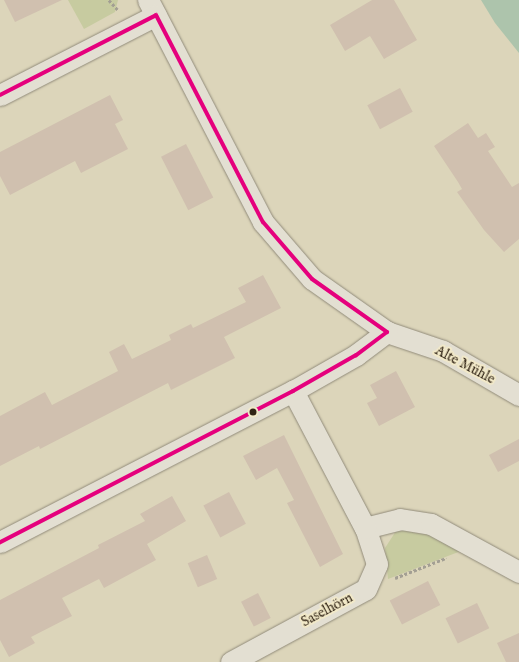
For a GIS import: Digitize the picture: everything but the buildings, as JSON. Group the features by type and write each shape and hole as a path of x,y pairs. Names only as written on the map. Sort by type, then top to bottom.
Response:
{"street":[{"path":"0,95 152,8"},
{"name":"Alte Mühle","path":"152,8 263,222 312,279 387,332 443,351 519,395"},
{"path":"0,542 292,391 356,355 387,332"},
{"name":"Saselhörn","path":"231,662 366,589 377,564 365,528 292,391"},
{"path":"365,528 400,519 431,524 474,546 519,572"}],"path":[{"path":"366,589 474,546"}],"shaded area":[{"path":"68,0 118,0 115,12 84,29"},
{"path":"481,0 519,0 519,53 495,23"},
{"path":"398,528 426,530 461,551 388,579 385,548"}],"transit line":[{"path":"0,95 156,15 263,222 312,279 387,332 356,355 293,391 0,542"}]}
